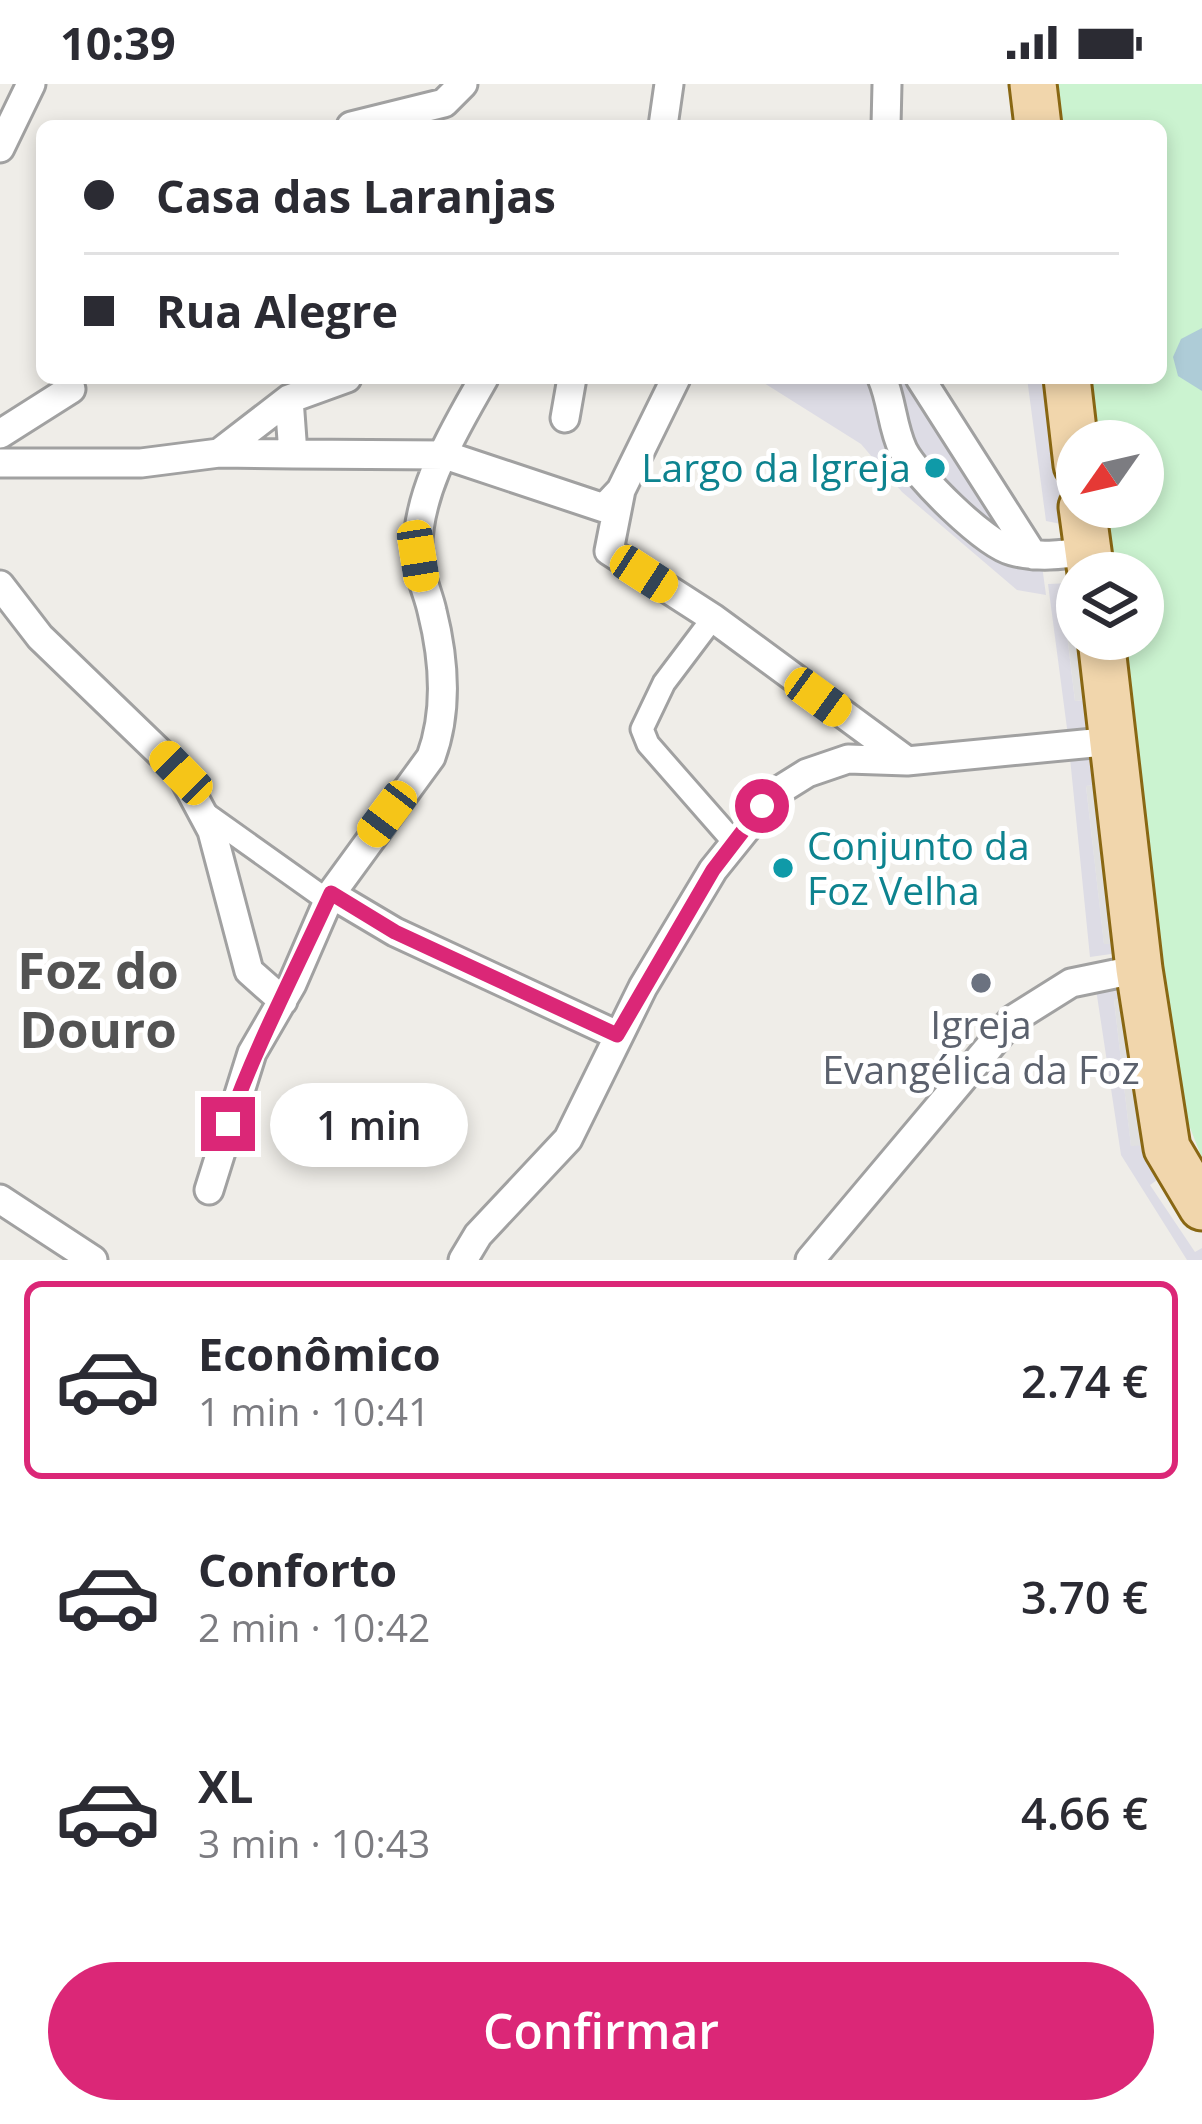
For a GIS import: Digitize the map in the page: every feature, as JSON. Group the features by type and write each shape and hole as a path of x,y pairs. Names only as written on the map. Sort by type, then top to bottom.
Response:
{"main road":[{"path":"1033,84 1037,120"},
{"path":"1068,384 1072,420"},
{"path":"1104,660 1139,969 1167,1148 1202,1207"}],"street":[{"path":"0,148 31,84"},
{"path":"376,120 444,104 463,84"},
{"path":"664,120 669,84"},
{"path":"886,120 887,84"},
{"path":"219,453 289,399 330,384"},
{"path":"209,1190 252,1053 283,1001 329,897 431,757 441,730 444,700 432,610 418,556 424,508 481,384"},
{"path":"565,418 571,384"},
{"path":"673,384 621,490 609,551 713,618 907,761"},
{"path":"884,384 903,450 927,482 1006,550 1033,555 1086,544"},
{"path":"924,384 1033,555"},
{"path":"0,434 71,389"},
{"path":"289,399 293,454"},
{"path":"0,463 141,463 219,453 445,455 604,508 621,490"},
{"path":"0,585 40,637 181,773 202,811 249,971 283,1001"},
{"path":"713,618 664,683 642,729 656,753 733,841"},
{"path":"463,1260 478,1235 568,1139 617,1035 733,841 775,793 807,773 848,759 907,761 1114,741"},
{"path":"202,811 329,897 617,1035"},
{"path":"810,1260 1012,1019 1071,983 1139,969"},
{"path":"0,1199 93,1260"}],"green space":[{"path":"1057,84 1202,84 1202,1158 1177,1095 1125,660 1164,660 1164,552 1112,552 1110,528 1164,528 1164,420 1097,420 1093,384 1167,384 1167,120 1061,120"}],"shaded area":[{"name":"Largo da Igreja","path":"766,384 934,384 1031,535 1038,536 1046,595 1017,590 902,492 861,444"},
{"path":"1028,384 1052,384 1056,523 1046,521"},
{"path":"1048,584 1056,584 1056,645"},
{"path":"1058,660 1070,660 1075,701 1095,699 1092,730 1068,736"},
{"path":"1070,660 1090,660 1095,699 1075,701"},
{"path":"1070,758 1102,760 1106,784 1086,786 1104,944 1125,944 1125,952 1090,957"},
{"path":"1106,784 1125,944 1104,945 1086,786"},
{"path":"1131,984 1133,997 1114,1000 1131,1146 1150,1145 1167,1173 1150,1185 1195,1252 1202,1248 1202,1260 1187,1260 1121,1155 1096,989"},
{"path":"1133,997 1150,1145 1131,1147 1114,1000"}],"water":[{"path":"1202,328 1202,391 1178,376 1173,357 1181,339"}],"place":[{"name":"Largo da Igreja","path":"935,468"},
{"name":"Conjunto da Foz Velha","path":"783,868"},
{"name":"Igreja Evangélica da Foz","path":"981,983"}],"district":[{"name":"Foz do Douro","path":"98,1000"}],"route":[{"path":"228,1124 252,1053 292,984 331,893 395,932 617,1035 713,870 762,806"}]}
